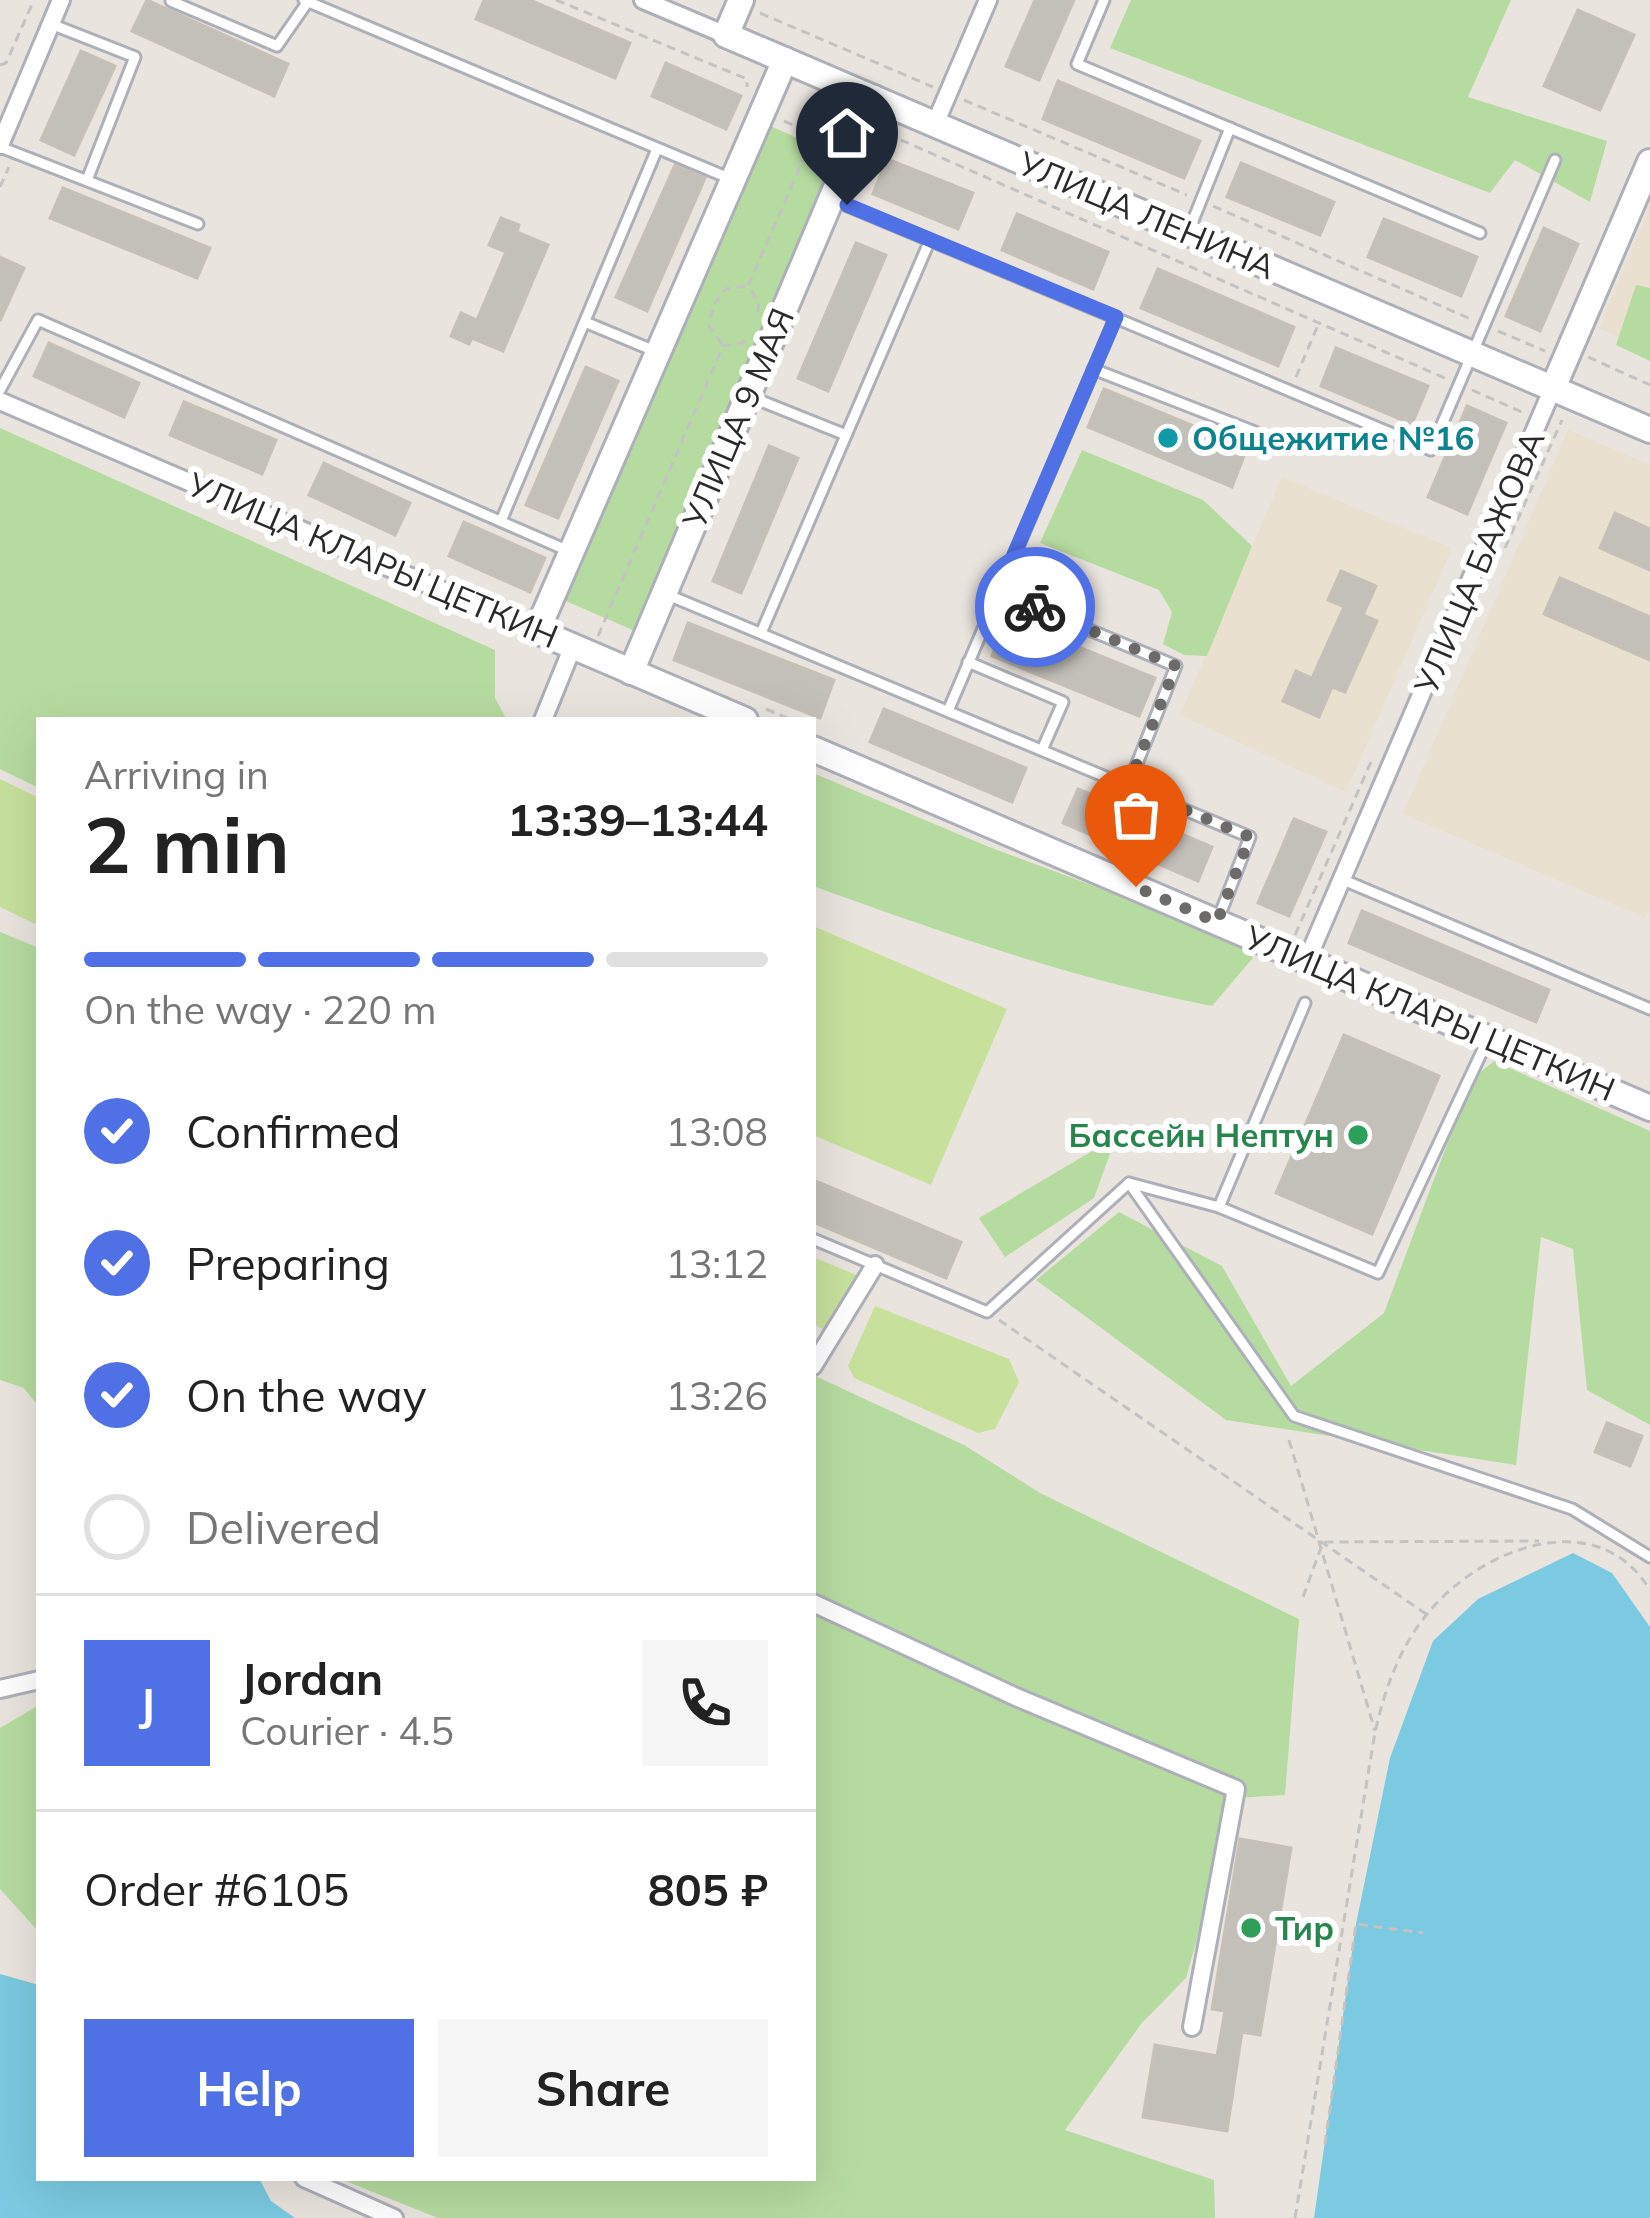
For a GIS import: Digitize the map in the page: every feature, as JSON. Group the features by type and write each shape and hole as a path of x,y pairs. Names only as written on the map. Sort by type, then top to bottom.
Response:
{"street":[{"path":"0,146 61,0"},
{"name":"УЛИЦА ЛЕНИНА","path":"643,0 1650,430"},
{"path":"726,35 741,0"},
{"path":"934,124 988,0"},
{"path":"537,631 785,60"},
{"name":"УЛИЦА 9 МАЯ","path":"631,672 874,98"},
{"name":"УЛИЦА БАЖОВА","path":"1306,961 1650,162"},
{"name":"УЛИЦА КЛАРЫ ЦЕТКИН","path":"0,401 537,631 585,642 631,672 738,717"},
{"path":"545,717 585,642"},
{"name":"УЛИЦА КЛАРЫ ЦЕТКИН","path":"816,750 1650,1108"},
{"path":"816,1361 875,1265"},
{"path":"816,1604 1016,1697 1236,1789 1192,2027"},
{"path":"0,1689 36,1681"},
{"path":"311,2181 394,2218"}],"lane":[{"path":"171,1 277,46 307,0 733,180"},
{"path":"1105,0 1077,64 1480,233"},
{"path":"51,24 135,57 87,180"},
{"path":"1189,232 1230,128"},
{"path":"0,146 198,224"},
{"path":"501,521 657,149"},
{"path":"831,199 1430,450 1555,160"},
{"path":"761,633 930,240"},
{"path":"948,711 1116,317"},
{"path":"0,390 38,320 571,552"},
{"path":"585,322 658,352"},
{"path":"1094,369 1255,433"},
{"path":"747,396 846,435"},
{"path":"998,592 1176,666 1128,786"},
{"path":"663,593 1250,837 1217,922"},
{"path":"968,662 1063,701 1042,750"},
{"path":"1341,879 1650,1009"},
{"path":"1219,1207 1306,1003"},
{"path":"1129,1183 1219,1207 1378,1273 1489,1039"},
{"path":"816,1239 987,1312 1129,1183"},
{"path":"1129,1183 1294,1416 1572,1509 1650,1557"}],"path":[{"path":"0,65 7,63 34,0"},
{"path":"556,0 747,79 748,106 814,135 868,158 894,137 1540,420"},
{"path":"748,286 814,135"},
{"path":"723,346 709,326 712,306 725,289 748,286"},
{"path":"723,346 742,343 757,325 759,302 748,286"},
{"path":"1291,390 1319,322"},
{"path":"585,642 723,346"},
{"path":"987,1312 1427,1614"},
{"path":"1289,1440 1376,1732"},
{"path":"1295,2218 1384,1691 1427,1614 1454,1586 1490,1562 1541,1541"},
{"path":"1323,1542 1595,1545 1636,1567 1650,1590"},
{"path":"1303,1597 1323,1542"},
{"path":"1325,2144 1356,1924 1423,1934"}],"shaded area":[{"path":"1650,205 1650,351 1599,328"},
{"path":"1568,430 1650,465 1650,908 1645,918 1403,814"},
{"path":"1282,477 1452,548 1346,792 1180,715"}],"green space":[{"path":"1131,0 1511,0 1468,97 1607,141 1590,202 1515,160 1490,193 1110,48"},
{"path":"764,123 835,155 635,631 561,599"},
{"path":"1636,285 1650,288 1650,361 1616,345"},
{"path":"0,428 495,650 495,698 505,717 36,717 36,787 0,769"},
{"path":"1082,450 1203,500 1252,546 1207,656 1184,655 1163,644 1172,612 1159,590 1040,543"},
{"path":"816,774 989,847 1234,938 1253,958 1212,1006 1059,969 816,887"},
{"path":"0,779 36,797 36,925 0,907"},
{"path":"816,927 1007,1009 931,1185 816,1136"},
{"path":"0,932 36,947 36,1403 24,1388 0,1380"},
{"path":"1494,1061 1650,1131 1650,1425 1587,1390 1573,1249 1541,1237 1516,1465 1226,1420 1036,1280 1119,1212 1222,1266 1291,1386 1384,1313 1471,1080"},
{"path":"1116,1137 1094,1198 1005,1257 979,1218"},
{"path":"816,1258 859,1276 823,1329 816,1326"},
{"path":"875,1306 1009,1359 1019,1382 995,1429 978,1433 854,1378 848,1366"},
{"path":"816,1376 964,1445 1040,1493 1299,1619 1285,1795 1237,1798 1186,1978 1141,2024 1065,2130 1214,2180 1215,2218 438,2218 346,2181 816,2181"},
{"path":"36,1707 36,1929 0,1889 0,1728"}],"water":[{"path":"1573,1553 1612,1573 1650,1627 1650,2218 1314,2218 1356,1924 1390,1758 1433,1641 1478,1599"},
{"path":"0,1974 36,1984 36,2181 261,2181 271,2201 295,2218 0,2218"}],"building":[{"path":"147,0 288,64 274,96 132,31"},
{"path":"484,0 530,0 630,43 615,78 476,19"},
{"path":"1035,0 1074,0 1039,80 1006,66"},
{"path":"1578,10 1634,35 1600,110 1544,86"},
{"path":"81,51 115,66 74,155 41,140"},
{"path":"666,63 741,96 726,129 652,96"},
{"path":"1058,81 1200,141 1184,178 1043,119"},
{"path":"887,159 973,193 958,229 873,194"},
{"path":"1241,163 1334,202 1320,235 1227,197"},
{"path":"675,165 705,178 647,311 616,297"},
{"path":"63,188 210,248 197,278 50,218"},
{"path":"1017,214 1108,252 1093,289 1002,250"},
{"path":"501,218 519,225 517,232 548,245 503,351 472,338 469,344 451,336 461,313 477,320 506,252 489,245"},
{"path":"1384,219 1477,257 1461,296 1368,257"},
{"path":"1544,228 1578,244 1540,331 1506,316"},
{"path":"856,243 886,255 828,391 798,378"},
{"path":"0,257 24,268 0,321"},
{"path":"1158,269 1294,327 1278,366 1141,308"},
{"path":"49,343 139,383 124,417 34,376"},
{"path":"1336,348 1428,386 1412,424 1321,386"},
{"path":"586,367 618,381 558,518 526,505"},
{"name":"Общежитие №16","path":"1104,389 1247,448 1232,487 1088,427"},
{"path":"184,402 276,440 262,474 170,435"},
{"path":"1467,406 1506,423 1467,514 1428,497"},
{"path":"769,446 798,458 741,593 713,581"},
{"path":"324,463 410,503 395,535 309,495"},
{"path":"1615,513 1650,529 1650,570 1600,548"},
{"path":"464,522 545,558 530,592 449,556"},
{"path":"1341,571 1376,586 1363,615 1377,621 1345,692 1332,687 1319,717 1283,701 1296,671 1312,678 1344,607 1328,600"},
{"path":"1560,578 1650,617 1650,660 1544,614"},
{"path":"1008,618 1155,678 1139,716 992,656"},
{"path":"688,623 834,680 820,718 674,660"},
{"path":"884,709 1026,768 1012,802 870,742"},
{"path":"1078,789 1212,847 1198,881 1063,823"},
{"path":"1294,819 1326,832 1289,916 1258,903"},
{"path":"1362,911 1549,990 1536,1022 1349,943"},
{"name":"Бассейн Нептун","path":"1344,1035 1439,1076 1372,1234 1276,1193"},
{"path":"816,1181 961,1242 946,1278 816,1223"},
{"path":"1607,1423 1642,1436 1630,1466 1595,1452"},
{"name":"Тир","path":"1240,1839 1291,1848 1260,2035 1242,2032 1227,2131 1143,2117 1155,2045 1217,2056 1225,2011 1212,2009"}],"way so far":[{"path":"1035,607 1176,666 1128,786 1250,837 1217,922 1136,887"}],"place":[{"name":"Общежитие №16","path":"1168,438"},
{"name":"Бассейн Нептун","path":"1358,1135"},
{"name":"Тир","path":"1251,1928"}],"route":[{"path":"847,205 1116,317 998,592 1035,607"}]}
